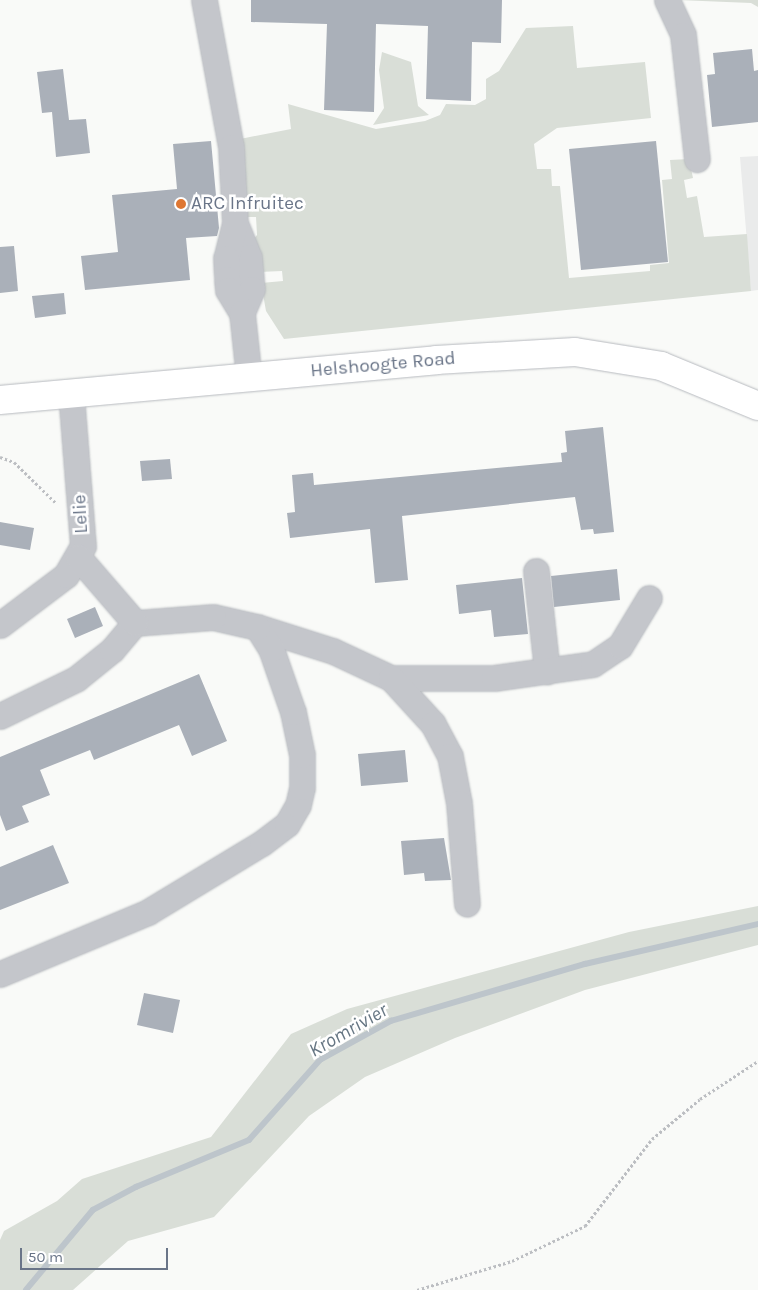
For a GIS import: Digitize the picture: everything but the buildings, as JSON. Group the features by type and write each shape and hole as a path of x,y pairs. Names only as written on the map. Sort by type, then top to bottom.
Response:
{"main road":[{"name":"Helshoogte Road","path":"0,400 71,395 436,360 575,352 661,366 758,406"}],"street":[{"path":"204,0 231,147 235,223 226,258 228,290 242,313 249,378"},
{"path":"667,0 683,35 697,159"},
{"name":"Lelie","path":"0,625 49,591 78,557 84,532 71,395"},
{"path":"78,557 135,623"},
{"path":"536,571 547,671"},
{"path":"391,678 450,680 547,671 593,664 607,656 628,636 649,598"},
{"path":"0,716 76,679 112,650 135,623 213,617 257,627 333,651 391,678 433,724 450,756 459,803 467,904"},
{"path":"0,974 148,912 287,824 300,796 302,755 282,673 257,627"}],"path":[{"path":"0,457 14,462 41,486 57,505"},
{"path":"417,1290 512,1261 584,1226 652,1139 700,1100 758,1061"}],"shaded area":[{"path":"678,0 758,0 758,7 751,3"},
{"path":"573,26 577,68 645,62 651,118 557,128 534,144 537,169 551,169 552,186 560,186 569,278 650,271 650,265 669,263 662,180 672,179 670,160 689,159 693,178 684,180 687,198 697,196 704,237 747,234 751,291 284,339 266,311 261,283 283,281 282,271 259,272 253,240 257,235 256,217 245,217 240,139 291,129 288,104 376,129 425,121 440,115 446,104 475,105 486,99 486,79 499,71 526,28"},
{"path":"382,52 411,62 418,106 429,115 373,125 384,108 379,70"},
{"path":"758,156 758,290 751,291 740,157"},
{"path":"758,906 758,945 585,990 455,1038 365,1077 309,1116 214,1217 128,1241 73,1290 0,1290 0,1240 4,1231 57,1201 82,1179 211,1137 291,1034 347,1009 629,932"}],"waterway":[{"name":"Kromrivier","path":"26,1290 93,1210 136,1187 249,1140 320,1060 391,1021 585,964 758,924"}],"place":[{"name":"ARC Infruitec","path":"181,204"}]}
